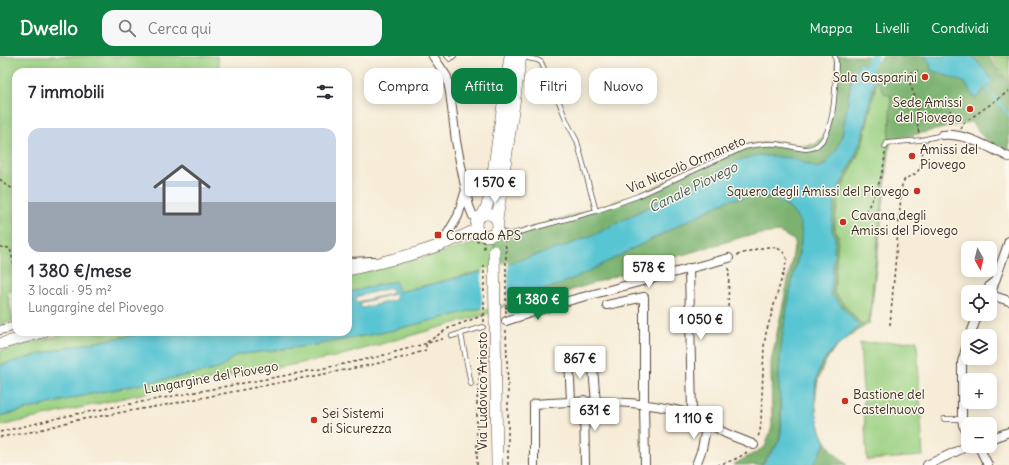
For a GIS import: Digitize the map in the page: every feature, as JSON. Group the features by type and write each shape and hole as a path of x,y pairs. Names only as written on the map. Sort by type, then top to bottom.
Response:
{"main road":[{"path":"495,229 482,235 479,221 489,200 510,56"},
{"path":"489,252 495,229 521,56"},
{"path":"352,269 417,252 463,236 479,221 491,215 495,229"},
{"name":"Via Ludovico Ariosto","path":"489,252 503,321 496,464"},
{"path":"0,344 29,336"}],"street":[{"path":"433,56 447,77 456,141 465,188 471,213 479,221"},
{"path":"942,135 958,136 979,142 1009,157"},
{"path":"442,243 458,216 464,198 465,188"},
{"path":"1009,241 992,292 994,296 1009,301"},
{"path":"503,321 564,302 729,258"},
{"path":"352,262 382,262"},
{"path":"689,268 692,414"},
{"path":"990,285 995,281"},
{"path":"607,305 644,297 644,403 646,465"},
{"path":"0,330 12,327"},
{"path":"592,358 596,402"},
{"path":"569,360 571,401"},
{"path":"962,365 962,417"},
{"path":"534,465 534,404 584,400 596,402 644,403 692,414 724,432 754,445"},
{"path":"584,400 585,465"},
{"path":"696,465 702,449 707,423"},
{"path":"997,436 1009,432"},
{"path":"927,465 961,449"},
{"path":"983,453 988,465"}],"lane":[{"path":"448,56 450,59 454,56"},
{"path":"521,56 541,62 567,122 577,141 596,211"},
{"name":"Via Niccolò Ormaneto","path":"495,229 505,234 512,234 596,211 638,196 745,147 760,144 775,144 804,148 815,147 822,142 828,131 834,101 835,56"},
{"path":"885,147 887,143 921,140 942,135"},
{"path":"452,336 483,327"},
{"path":"461,334 471,384"},
{"path":"944,419 961,419"}],"path":[{"path":"890,325 902,184 905,178 918,171 922,164 921,140 916,121 915,101 909,78 911,72 918,71"},
{"path":"958,136 964,123 1009,91"},
{"path":"911,97 915,101"},
{"path":"916,111 921,106 941,100 948,104 952,116 941,119 932,116"},
{"path":"863,217 877,190 882,175 885,163 885,147"},
{"path":"0,179 6,185 12,188"},
{"path":"474,241 481,240 489,252"},
{"path":"717,465 744,454 754,445 760,432 764,346 766,333 787,260 786,255 782,250 776,247 768,246 729,258 728,313"},
{"path":"0,247 10,248 12,256"},
{"path":"506,250 503,321 508,389 508,465"},
{"path":"484,260 484,322"},
{"name":"Lungargine del Piovego","path":"426,343 449,328 474,318"},
{"path":"478,465 476,430 478,379 483,327"},
{"name":"Lungargine del Piovego","path":"0,432 71,415 320,369 377,356 452,336"},
{"path":"0,437 36,431 72,421 160,406 375,364 426,350 426,343"}],"green space":[{"path":"0,56 217,56 219,68 12,68 12,291 7,292 12,321 0,324"},
{"path":"835,56 867,56 878,62 882,56 925,56 930,64 931,70 964,82 976,99 986,87 980,65 972,56 988,56 1009,84 1009,151 984,138 971,122 895,139 890,144 870,323 842,342 827,359 818,381 816,406 817,414 815,400 815,389 820,368 828,355 851,332 831,294 835,236 832,231 832,219 836,193 855,156 862,137 875,72 859,62 852,76 844,127 840,141 828,162 818,168 771,156 758,155 738,161 598,233 563,247 494,268 494,238 562,219 639,194 745,145 776,142 800,146 816,144 829,129 837,78","holes":["877,80 884,93 891,96 889,139 869,321 862,325 834,293 838,236 835,231 835,219 840,193 862,146"]},
{"path":"991,56 1009,56 1009,82"},
{"path":"877,79 884,93 891,96 889,139 869,321 862,325 834,293 838,236 835,231 835,219 840,193 862,146"},
{"path":"750,196 780,201 791,210 800,221 802,237 791,287 781,354 779,384 781,425 779,441 761,465 733,465 765,447 772,426 771,362 795,241 779,232 746,236 563,293 510,303 495,311 494,305 561,284 728,200"},
{"path":"494,238 494,268 399,292 395,281 352,292 352,273 440,253"},
{"path":"494,305 494,312 335,357 176,386 0,426 0,416 86,395 219,369 236,355 315,345 385,332"},
{"path":"56,336 128,336 68,347 0,365 0,351"},
{"path":"917,341 923,456 867,460 860,343"},
{"path":"817,414 825,440 820,429"},
{"path":"825,440 847,465 813,465 826,442"}],"water":[{"path":"925,56 972,56 994,81 986,87 976,99 964,82 931,70 930,64"},
{"name":"Canale Piovego","path":"859,62 876,72 862,137 855,156 836,193 832,219 832,231 835,236 831,294 860,327 828,354 820,369 815,390 815,401 816,412 826,442 813,465 761,465 776,447 781,435 782,420 779,383 780,357 785,318 800,248 801,232 798,219 784,204 776,200 758,197 728,200 561,284 494,305 385,332 315,345 236,355 219,369 86,395 0,416 0,365 68,347 128,336 352,336 352,292 395,281 399,292 473,274 563,247 598,233 738,161 758,155 791,158 818,168 825,165 837,149 842,136 852,77","holes":["390,288 393,291 390,294 358,302 355,300 358,296","394,294 397,296 395,300 363,308 359,305 362,302"]}],"pier":[{"path":"508,262 508,303 482,310 482,270"}],"waterway":[{"path":"863,77 874,56"},
{"path":"984,85 990,92"},
{"path":"993,96 1009,115"}],"place":[{"name":"Sala Gasparini","path":"925,77"},
{"name":"Sede Amissi del Piovego","path":"970,109"},
{"name":"Amissi del Piovego","path":"912,156"},
{"name":"Squero degli Amissi del Piovego","path":"917,191"},
{"name":"Cavana degli Amissi del Piovego","path":"843,222"},
{"name":"Corrado APS","path":"438,235"},
{"name":"Bastione del Castelnuovo","path":"845,401"},
{"name":"Sei Sistemi di Sicurezza","path":"314,420"}]}
